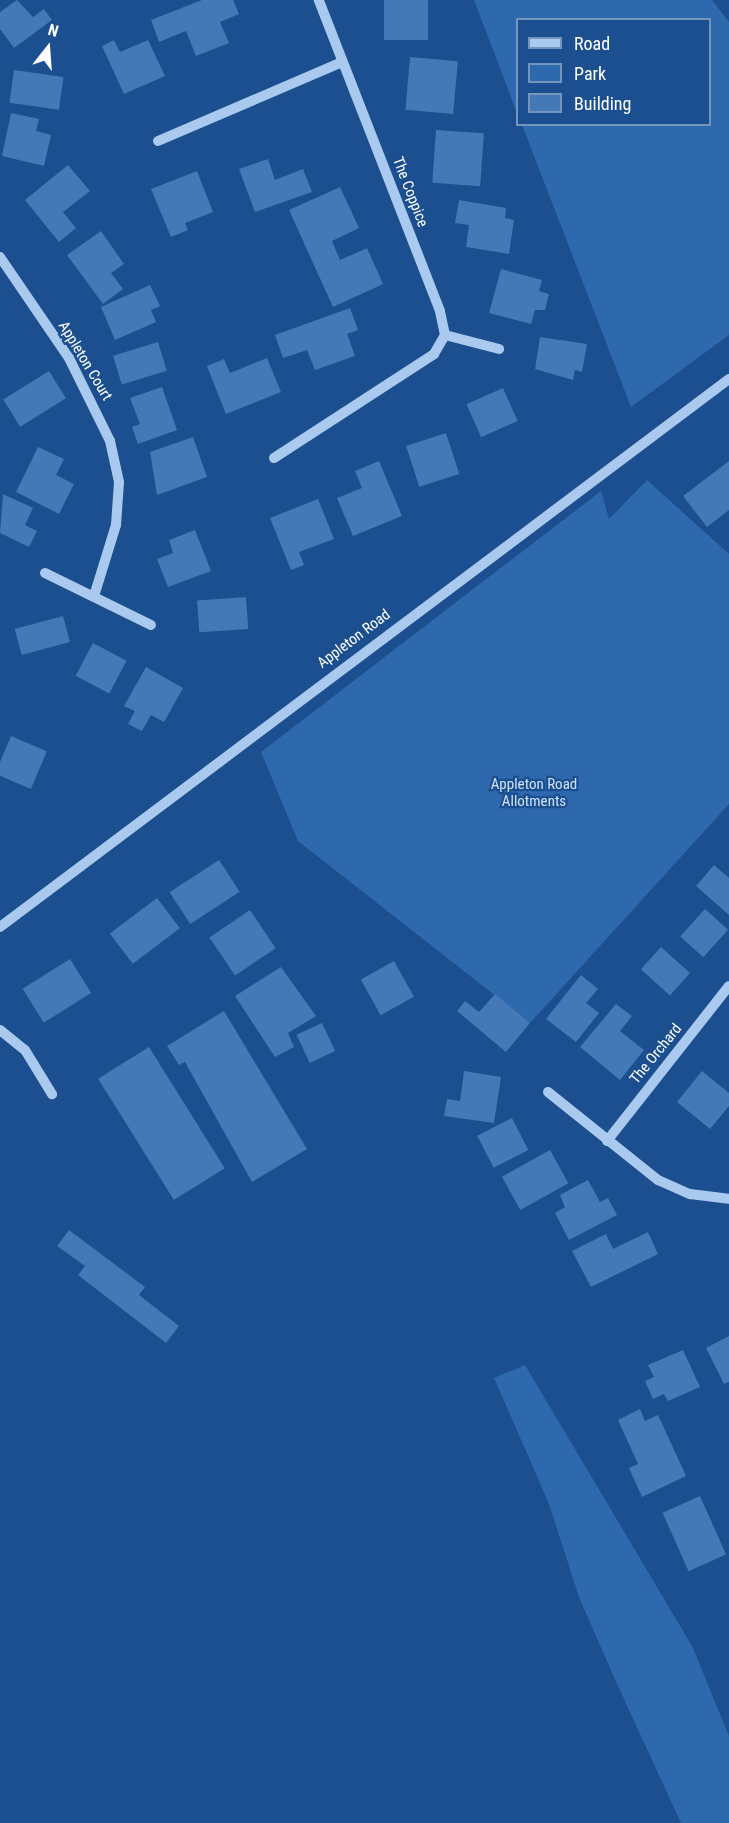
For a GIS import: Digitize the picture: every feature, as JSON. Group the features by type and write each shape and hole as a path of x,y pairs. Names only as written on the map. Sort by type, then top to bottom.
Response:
{"street":[{"name":"The Coppice","path":"319,0 445,335"},
{"path":"158,141 342,62"},
{"name":"Appleton Court","path":"0,257 69,358 110,441 119,482 116,525 94,596"},
{"path":"274,458 434,354 445,335 499,350"},
{"name":"Appleton Road","path":"0,927 373,643 729,379"},
{"path":"45,573 151,626"},
{"name":"The Orchard","path":"607,1140 729,986"},
{"path":"0,1030 25,1050 51,1094"},
{"path":"548,1092 658,1180 690,1194 729,1199"}],"green space":[{"path":"474,0 712,0 729,22 729,335 631,407 522,126 711,126 711,18 516,18 516,110"},
{"name":"Appleton Road Allotments","path":"647,480 729,554 729,804 530,1023 298,841 261,752 601,491 609,519"},
{"path":"525,1365 692,1646 729,1736 729,1823 681,1823 613,1675 579,1597 549,1504 494,1378"}],"building":[{"path":"17,0 33,17 44,9 52,20 14,48 0,29 0,12"},
{"path":"202,0 233,0 239,14 220,22 229,43 196,56 186,31 159,42 151,20"},
{"path":"384,0 428,0 428,40 384,40"},
{"path":"114,40 120,52 148,40 165,76 124,94 102,46"},
{"path":"410,57 458,61 453,114 405,110"},
{"path":"14,70 64,77 59,110 9,103"},
{"path":"11,113 39,119 36,131 51,135 44,166 2,156"},
{"path":"436,130 484,133 480,186 432,183"},
{"path":"268,159 275,180 303,169 312,192 255,212 239,169"},
{"path":"68,165 90,191 63,212 76,228 59,242 25,200"},
{"path":"197,171 213,212 185,223 188,230 171,237 151,189"},
{"path":"340,187 359,228 332,241 340,260 367,248 383,284 333,307 289,210"},
{"path":"459,200 506,208 505,218 514,220 509,254 466,247 469,225 455,223"},
{"path":"101,231 124,264 111,273 123,289 103,304 67,255"},
{"path":"501,269 542,280 539,291 549,294 545,310 535,310 531,324 489,313"},
{"path":"150,285 160,306 151,310 156,322 115,340 101,307"},
{"path":"350,308 358,330 347,334 355,356 315,370 307,350 283,358 275,335"},
{"path":"540,337 587,344 582,372 575,370 573,380 535,369"},
{"path":"158,342 167,371 122,384 113,356"},
{"path":"267,358 281,392 226,414 207,366 224,359 230,373"},
{"path":"49,371 66,398 20,427 3,400"},
{"path":"162,387 177,430 138,444 132,427 140,424 130,398"},
{"path":"503,388 518,421 481,437 466,404"},
{"path":"446,433 459,474 419,487 406,446"},
{"path":"193,437 207,477 157,495 150,452"},
{"path":"38,447 64,459 56,475 74,484 59,514 16,492"},
{"path":"379,461 402,516 353,536 337,498 362,488 355,471"},
{"path":"729,461 729,510 707,527 683,496"},
{"path":"3,494 33,508 25,525 37,531 29,547 0,533"},
{"path":"318,499 334,539 299,552 304,565 291,570 270,518"},
{"path":"195,530 211,571 168,587 157,559 173,553 169,540"},
{"path":"246,597 248,629 199,632 197,600"},
{"path":"63,616 70,642 22,655 15,629"},
{"path":"93,643 127,661 109,694 76,676"},
{"path":"146,667 183,688 164,722 151,715 142,731 128,724 135,711 124,706"},
{"path":"11,736 47,751 31,789 0,776 0,762"},
{"path":"219,860 240,892 190,924 170,892"},
{"path":"714,865 729,878 729,915 696,886"},
{"path":"157,898 180,928 133,964 110,934"},
{"path":"705,909 728,930 703,957 680,936"},
{"path":"250,910 276,948 235,976 209,937"},
{"path":"661,947 690,973 670,995 641,969"},
{"path":"70,959 91,993 44,1023 23,989"},
{"path":"394,961 414,997 381,1015 361,979"},
{"path":"281,967 316,1016 288,1033 294,1047 275,1057 235,996"},
{"path":"581,975 598,989 586,1003 599,1013 576,1042 546,1019"},
{"path":"495,994 530,1023 506,1052 457,1011 465,1001 479,1012"},
{"path":"616,1004 632,1016 620,1031 644,1050 620,1080 580,1047"},
{"path":"224,1011 307,1149 252,1182 185,1062 179,1065 167,1046"},
{"path":"322,1023 335,1051 310,1063 297,1035"},
{"path":"149,1047 225,1168 174,1200 98,1079"},
{"path":"464,1071 501,1077 494,1123 444,1116 447,1099 460,1101"},
{"path":"702,1071 729,1093 729,1106 710,1129 677,1102"},
{"path":"512,1118 528,1150 494,1168 477,1136"},
{"path":"550,1150 568,1183 520,1210 502,1177"},
{"path":"588,1180 600,1202 608,1198 617,1215 569,1240 555,1213 565,1207 560,1195"},
{"path":"69,1230 145,1287 139,1295 179,1326 166,1343 78,1275 85,1266 57,1246"},
{"path":"648,1232 658,1254 591,1287 572,1251 606,1234 613,1249"},
{"path":"729,1336 729,1382 724,1384 706,1348"},
{"path":"683,1350 700,1387 668,1401 664,1394 653,1399 645,1381 654,1377 648,1365"},
{"path":"640,1409 645,1421 658,1415 686,1476 642,1497 629,1468 638,1464 618,1420"},
{"path":"700,1496 726,1554 689,1571 663,1513"}]}
